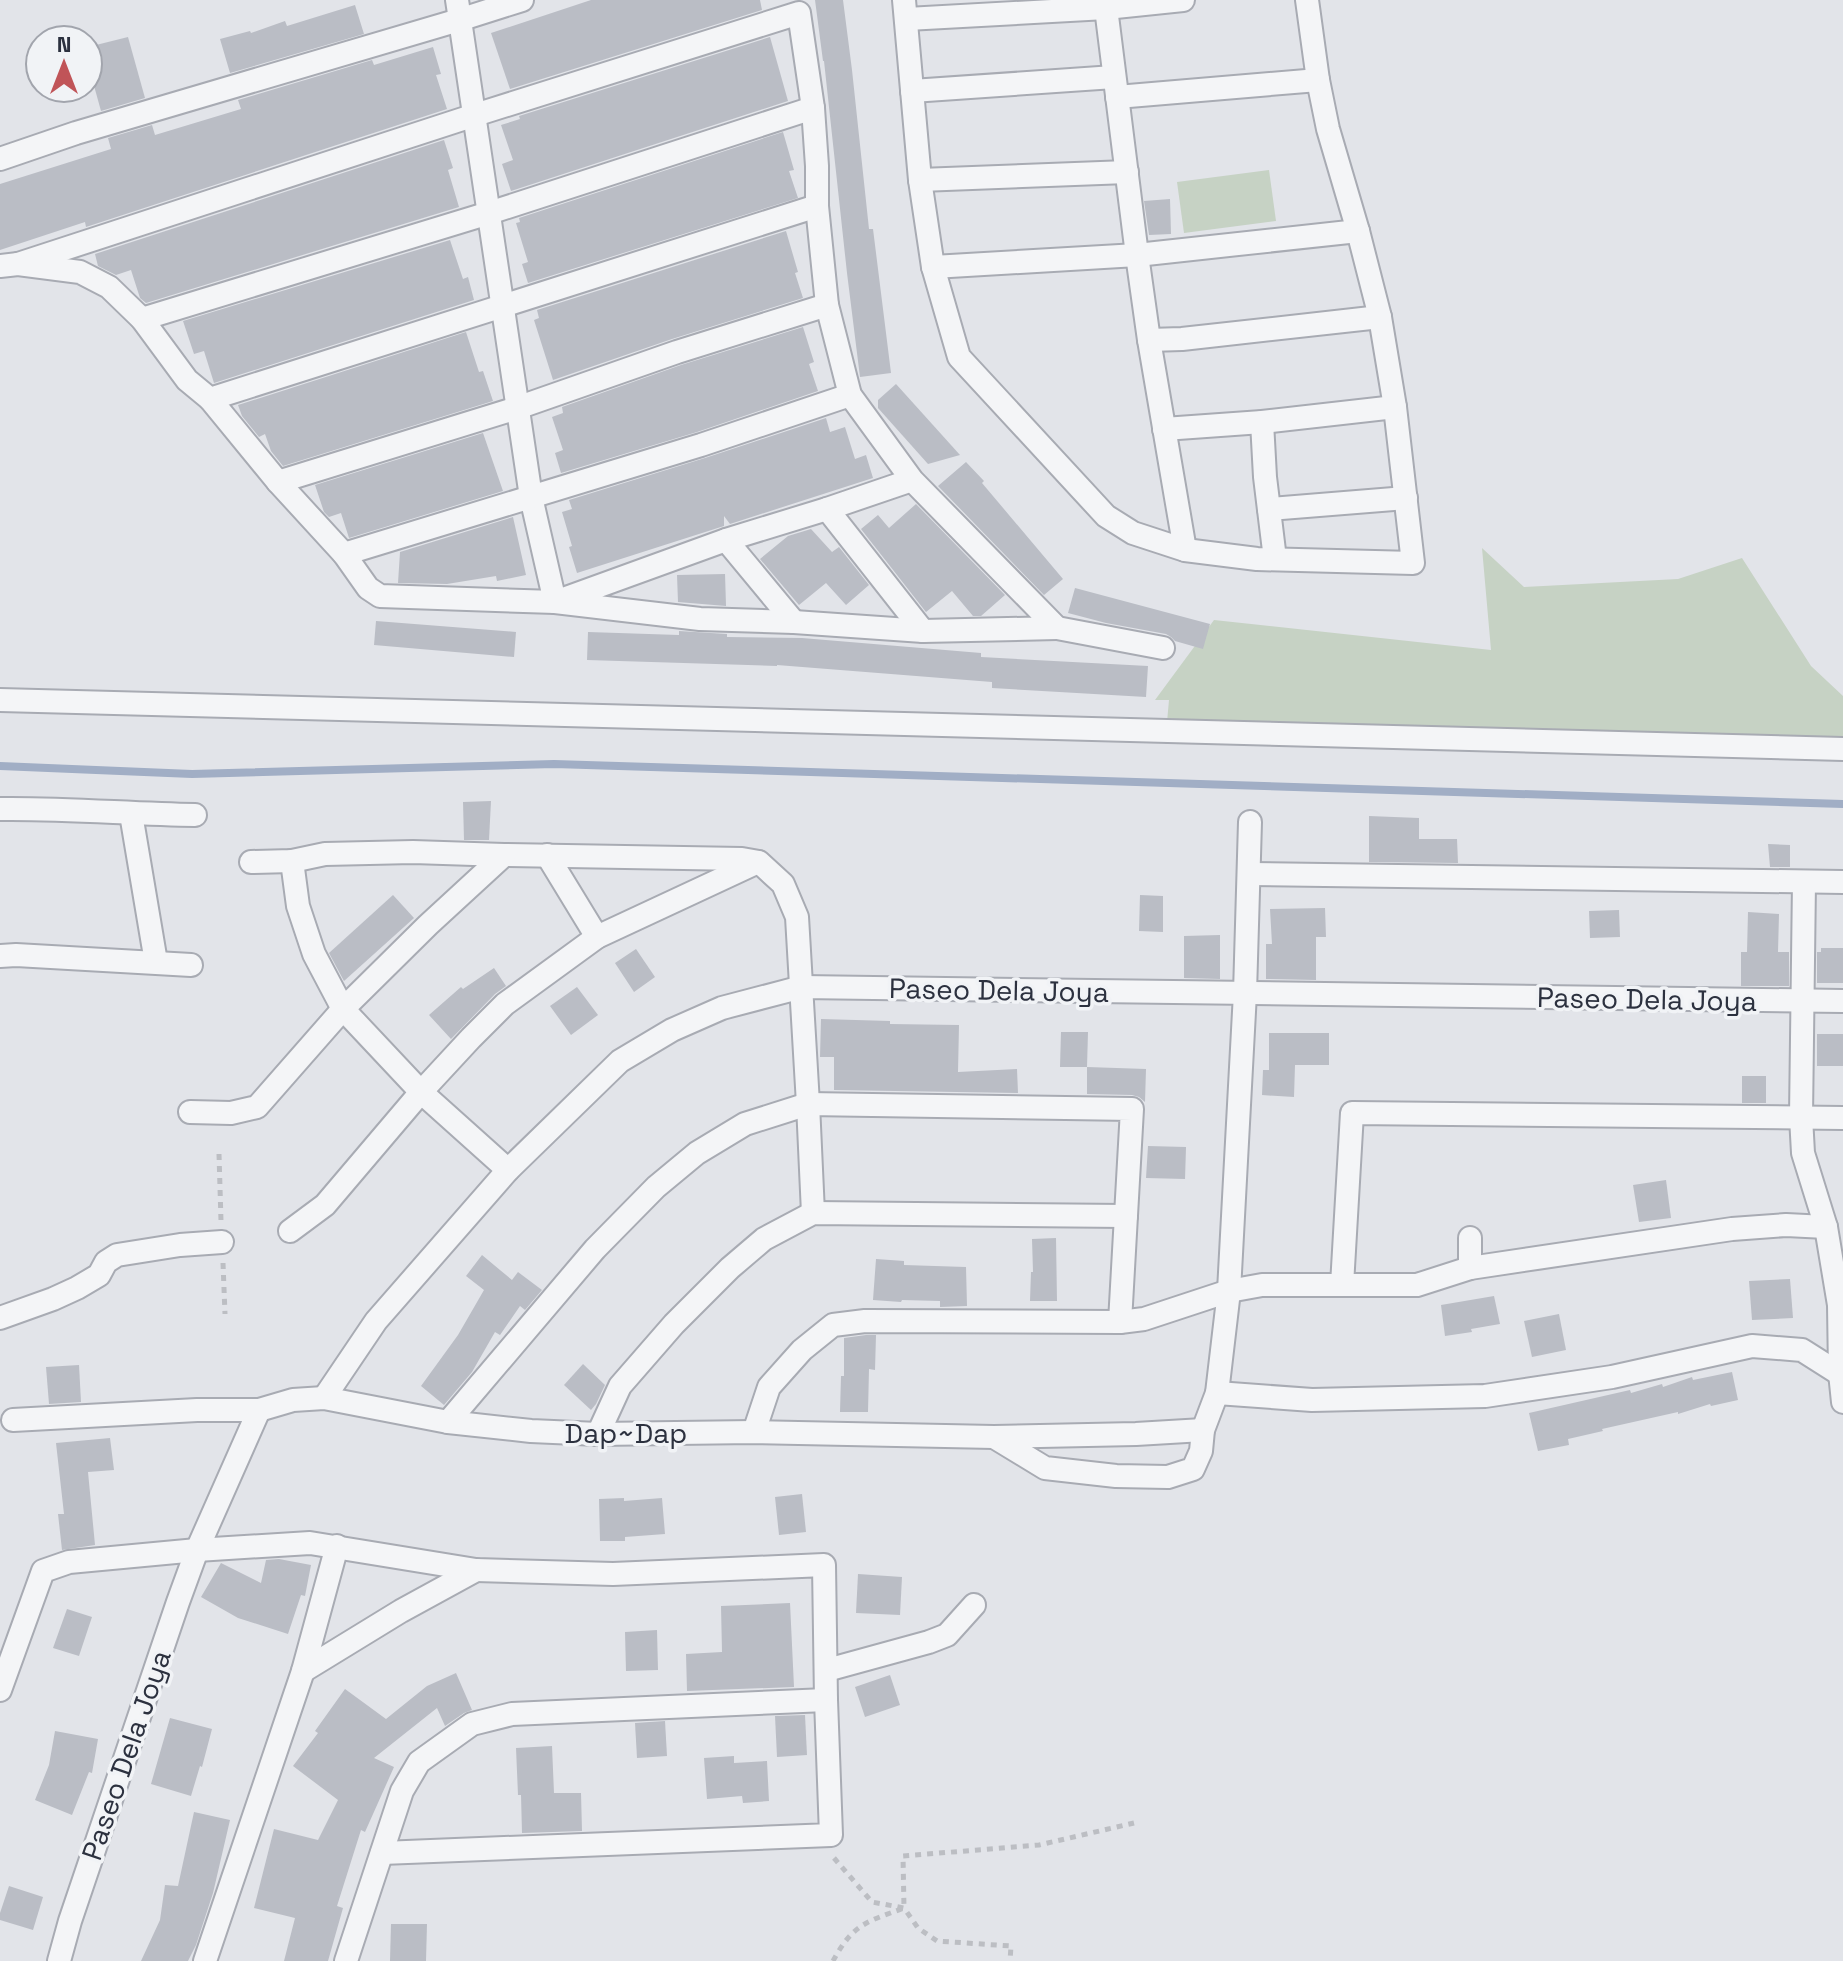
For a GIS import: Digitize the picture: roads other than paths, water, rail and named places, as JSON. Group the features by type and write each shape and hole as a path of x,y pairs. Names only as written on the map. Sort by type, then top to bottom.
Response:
{"street":[{"path":"0,159 458,10 522,0"},
{"path":"1183,0 906,9 920,180 933,267 959,357 1106,516 1133,533 1185,550 1275,559 1413,563 1395,407 1380,317 1328,129 1307,0"},
{"path":"1106,4 1149,340 1185,550"},
{"path":"9,265 475,115 798,6 813,108 817,206 827,305 850,395 912,480 1057,628"},
{"path":"458,10 531,497 555,602"},
{"path":"912,91 1318,80"},
{"path":"142,319 489,213 813,108"},
{"path":"920,180 1127,172"},
{"path":"210,399 817,206"},
{"path":"933,267 1137,255 1358,231"},
{"path":"9,265 80,272 109,287 142,319 187,380 210,399 278,482 344,554 368,588 380,596 555,602 700,619 923,631 1057,628 1163,648"},
{"path":"278,482 517,408 677,352 827,305"},
{"path":"1149,340 1380,317"},
{"path":"344,554 701,445 850,395"},
{"path":"1164,429 1395,407"},
{"path":"1262,422 1275,559"},
{"path":"555,602 726,540 912,480"},
{"path":"1269,509 1406,498"},
{"path":"827,509 923,631"},
{"path":"726,540 794,622"},
{"path":"0,700 1843,749"},
{"path":"0,809 195,815"},
{"path":"131,814 156,962"},
{"path":"994,1437 1045,1468 1116,1476 1168,1477 1193,1469 1201,1451 1203,1430 1217,1393 1229,1291 1245,993 1250,822"},
{"path":"251,862 292,861 325,854 413,852 742,859 759,862 783,884 797,917 813,1213"},
{"path":"190,1112 231,1113 257,1107 343,1009 504,855"},
{"path":"547,855 597,937"},
{"path":"292,861 298,906 314,954 343,1009 421,1092 508,1170"},
{"path":"290,1231 325,1205 421,1092 505,1004 597,937 759,862"},
{"path":"1250,874 1843,882"},
{"path":"1804,882 1803,1153 1826,1227 1839,1305 1843,1402"},
{"path":"0,956 191,965"},
{"name":"Paseo Dela Joya","path":"324,1398 376,1321 508,1170 620,1061 672,1030 722,1008 802,987 1843,1001"},
{"path":"448,1422 595,1249 656,1187 697,1153 745,1124 808,1104 1132,1109 1120,1322"},
{"path":"1342,1285 1352,1113 1843,1118"},
{"path":"598,1434 620,1386 674,1324 764,1239 813,1213 1126,1216"},
{"path":"754,1432 769,1387 802,1350 833,1325 865,1321 1120,1322 1144,1319 1229,1291 1262,1285 1417,1285 1470,1268 1732,1229 1786,1225 1826,1227"},
{"path":"1470,1238 1470,1268"},
{"path":"0,1318 77,1288 99,1275 106,1262 117,1255 222,1242"},
{"path":"1217,1393 1312,1400 1485,1396 1612,1377 1752,1346 1802,1350 1842,1374"},
{"name":"Dap~Dap","path":"13,1420 197,1410 259,1410 293,1400 324,1398 448,1422 598,1434 754,1432 994,1437 1203,1430"},
{"name":"Paseo Dela Joya","path":"59,1961 178,1602 197,1550 259,1410"},
{"path":"0,1690 43,1571 69,1562 310,1543 476,1570 613,1574 824,1565 831,1835 382,1853"},
{"path":"205,1961 303,1671 337,1546"},
{"path":"303,1671 401,1611 476,1570"},
{"path":"827,1670 947,1635 974,1605"},
{"path":"346,1961 402,1791 419,1762 472,1724 512,1714 826,1700"}],"waterway":[{"path":"0,766 192,774 554,764 1843,804"}]}
